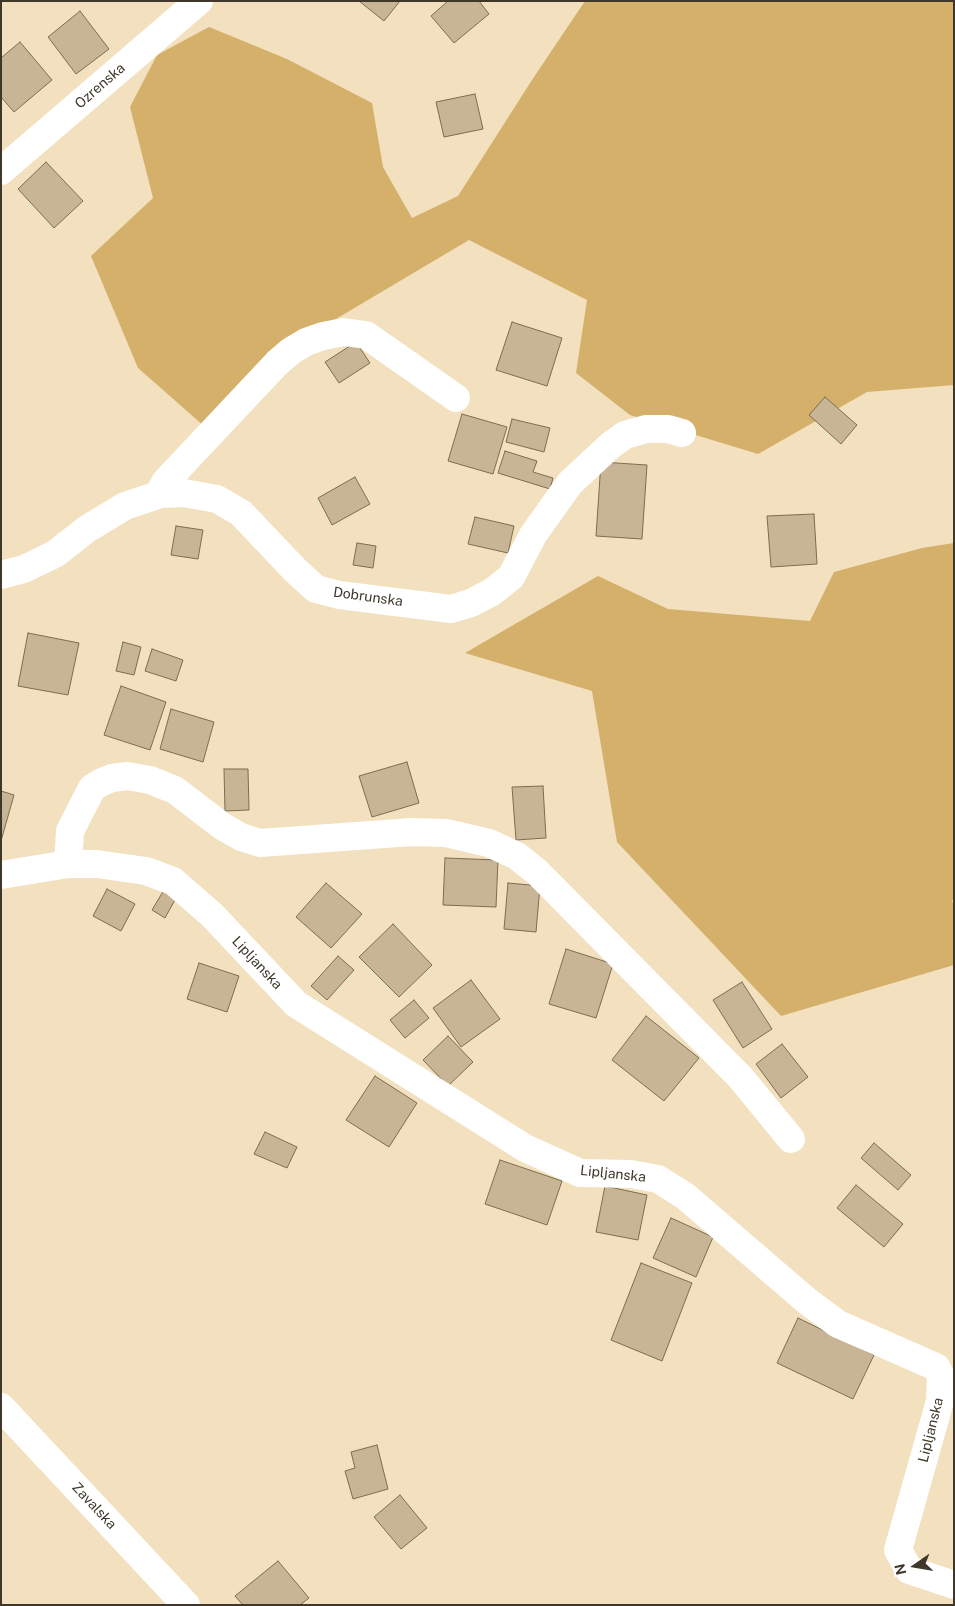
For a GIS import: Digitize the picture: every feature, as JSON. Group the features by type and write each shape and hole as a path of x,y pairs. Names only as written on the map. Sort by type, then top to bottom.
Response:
{"street":[{"name":"Ozrenska","path":"1,171 199,1"},
{"path":"161,494 166,481 277,362 306,342 323,336 344,332 366,335 456,398"},
{"name":"Dobrunska","path":"1,575 24,569 55,554 88,529 125,506 161,494 184,493 217,499 241,513 296,571 316,589 340,595 451,608 471,603 492,592 511,577 533,535 570,483 611,445 626,435 646,429 668,428 682,432"},
{"path":"68,864 70,831 92,788 112,778 127,776 150,780 174,790 222,826 241,837 260,843 412,832 446,833 489,844 516,856 537,872 742,1078 791,1139"},
{"name":"Lipljanska","path":"1,875 68,864 97,864 146,871 173,881 212,915 296,1004 526,1148 580,1173 631,1174 658,1179 685,1196 807,1301 838,1324 936,1367 941,1376 940,1401 898,1550 909,1570 954,1585"},
{"name":"Zavalska","path":"1,1407 186,1605"}],"shaded area":[{"path":"585,1 954,1 954,385 867,392 758,454 630,415 576,373 587,300 469,240 282,351 204,426 138,368 91,256 153,198 130,107 157,55 209,27 287,59 372,103 383,167 412,218 458,196"},
{"path":"954,543 954,897 952,901 954,905 954,965 781,1016 617,842 592,691 465,653 598,576 668,609 810,621 834,572 922,548"}],"building":[{"path":"359,1 400,1 384,21"},
{"path":"448,1 479,1 489,14 454,43 431,16"},
{"path":"80,11 109,49 76,74 48,37"},
{"path":"20,42 52,80 14,112 1,97 1,58"},
{"path":"475,94 483,129 444,137 436,102"},
{"path":"46,162 83,201 54,228 18,189"},
{"path":"512,322 562,338 547,386 496,370"},
{"path":"356,342 370,363 339,383 325,362"},
{"path":"825,397 857,425 841,444 809,415"},
{"path":"462,414 507,427 493,474 448,461"},
{"path":"512,419 550,428 544,452 506,442"},
{"path":"505,451 537,461 533,472 553,478 550,489 498,473"},
{"path":"601,462 647,465 642,539 596,536"},
{"path":"355,477 370,504 332,525 318,498"},
{"path":"814,514 817,564 771,567 767,516"},
{"path":"475,517 514,526 508,553 468,544"},
{"path":"176,526 203,530 198,559 171,555"},
{"path":"357,543 376,546 373,568 353,565"},
{"path":"28,633 79,643 68,695 18,686"},
{"path":"123,642 141,647 134,675 116,671"},
{"path":"152,649 183,660 176,681 145,671"},
{"path":"121,686 166,702 150,750 104,735"},
{"path":"171,709 214,722 203,762 160,749"},
{"path":"407,762 419,803 372,817 359,776"},
{"path":"224,769 248,769 249,810 225,811"},
{"path":"543,786 546,838 516,840 512,787"},
{"path":"1,791 14,795 1,841"},
{"path":"445,858 498,860 496,907 443,905"},
{"path":"326,883 362,914 331,948 296,917"},
{"path":"508,883 540,886 536,932 504,929"},
{"path":"107,889 135,904 121,931 93,916"},
{"path":"164,890 176,898 165,918 152,910"},
{"path":"393,924 432,965 399,997 359,957"},
{"path":"566,949 613,964 596,1018 549,1004"},
{"path":"338,956 354,970 327,1000 311,986"},
{"path":"199,963 239,976 227,1012 187,999"},
{"path":"471,980 500,1019 461,1047 433,1008"},
{"path":"742,982 772,1029 743,1048 713,1000"},
{"path":"414,1000 429,1018 405,1038 390,1020"},
{"path":"646,1016 699,1058 664,1101 612,1060"},
{"path":"448,1036 473,1062 448,1086 423,1060"},
{"path":"782,1044 808,1077 781,1098 756,1064"},
{"path":"375,1076 417,1103 389,1147 346,1120"},
{"path":"265,1132 297,1147 287,1168 254,1154"},
{"path":"874,1143 911,1175 898,1190 861,1158"},
{"path":"500,1160 562,1181 547,1225 485,1204"},
{"path":"856,1185 903,1224 884,1247 837,1208"},
{"path":"605,1186 647,1195 638,1240 596,1232"},
{"path":"671,1218 713,1237 696,1277 653,1258"},
{"path":"641,1263 692,1283 662,1361 611,1340"},
{"path":"798,1318 874,1355 853,1399 777,1363"},
{"path":"377,1445 388,1489 353,1499 345,1471 355,1468 351,1452"},
{"path":"400,1495 427,1528 401,1549 374,1517"},
{"path":"278,1561 309,1598 300,1605 243,1605 235,1596"}]}
